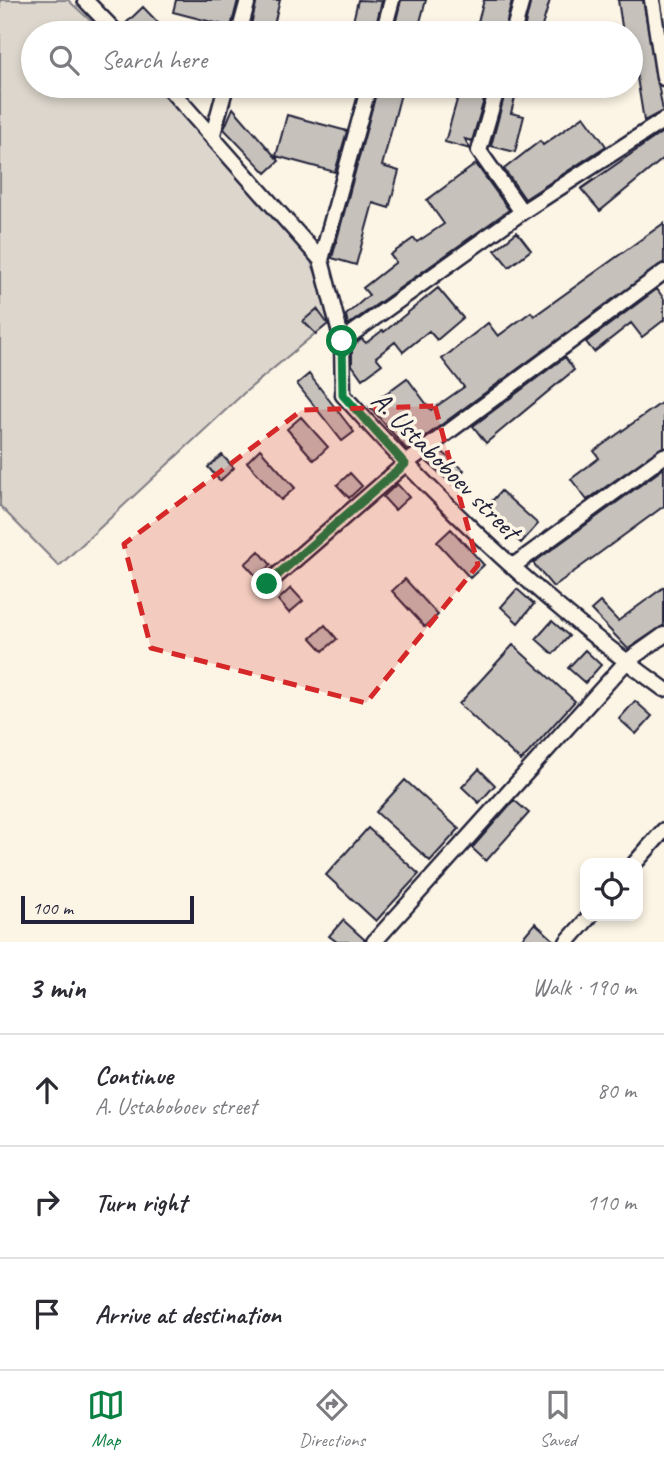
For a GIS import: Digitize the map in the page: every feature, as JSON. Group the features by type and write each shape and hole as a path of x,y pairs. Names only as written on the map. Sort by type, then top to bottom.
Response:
{"street":[{"path":"85,0 105,21"},
{"path":"242,21 248,0"},
{"path":"386,21 392,0"},
{"path":"516,21 522,0"},
{"path":"652,0 664,78"},
{"path":"178,98 213,134 321,260"},
{"path":"213,134 223,98"},
{"name":"A. Ustaboboev street","path":"366,98 321,260 342,341 343,395 405,464 513,566 626,662 664,689"},
{"path":"494,98 479,150 522,212"},
{"path":"342,341 522,212 664,120"},
{"path":"267,584 405,464 664,272"},
{"path":"513,566 664,456"},
{"path":"374,942 626,662 664,635"},
{"path":"640,858 664,831"},
{"path":"567,942 586,921"}],"highlighted area":[{"path":"435,406 478,565 366,703 151,648 124,544 302,410"}],"shaded area":[{"path":"0,0 68,0 91,21 21,21 21,98 169,98 309,257 323,290 330,321 244,393 59,566 0,506"}],"building":[{"path":"176,0 238,0 233,21 208,21 173,12"},
{"path":"257,0 280,0 275,21 252,21"},
{"path":"358,0 382,1 377,21 353,21"},
{"path":"401,0 426,0 420,21 396,21"},
{"path":"484,0 512,0 507,21 478,21"},
{"path":"531,0 550,0 544,21 526,21"},
{"path":"618,0 643,0 663,111 644,121 640,98 643,98 643,21 621,21"},
{"path":"143,7 156,21 128,21"},
{"path":"375,98 400,98 382,166 399,171 389,208 373,203 356,265 332,258"},
{"path":"458,98 485,98 472,141 465,139 470,149 445,142"},
{"path":"504,98 515,98 511,113 524,116 515,152 491,146"},
{"path":"233,108 279,161 266,173 224,129"},
{"path":"287,115 347,131 335,172 276,156"},
{"path":"584,116 606,146 525,199 504,169 540,141 543,145"},
{"path":"664,131 664,158 600,211 581,189"},
{"path":"476,164 509,210 348,325 346,315 369,295 363,288 396,262 390,255 414,238 417,242 444,224 427,200"},
{"path":"664,223 664,262 407,450 369,406 407,378 431,410 464,387 442,359 488,323 498,336 531,312 534,316"},
{"path":"517,232 531,250 509,267 495,250"},
{"path":"438,288 463,318 437,340 429,331 403,352 395,342 376,357 382,364 362,379 352,365 352,346 362,339 366,343 383,330 384,332"},
{"path":"657,289 664,299 664,320 642,337 631,323 594,352 586,342"},
{"path":"317,309 328,324 316,334 303,321"},
{"path":"565,357 574,370 486,443 473,426"},
{"path":"309,374 354,432 342,441 297,384"},
{"path":"664,401 664,446 587,500 571,479 599,458 594,451"},
{"path":"301,417 328,447 314,460 287,429"},
{"path":"260,449 295,488 281,500 247,462"},
{"path":"440,450 464,470 452,484 427,462"},
{"path":"222,455 234,468 220,481 208,467"},
{"path":"664,468 664,506 553,587 533,563"},
{"path":"350,473 362,486 349,498 337,485"},
{"path":"397,484 409,497 395,510 383,497"},
{"path":"501,491 538,524 521,543 484,510"},
{"path":"451,529 484,565 470,578 437,542"},
{"path":"259,551 271,565 257,577 245,564"},
{"path":"405,579 438,615 425,627 392,591"},
{"path":"664,587 664,625 628,649 591,610 600,602 618,621"},
{"path":"291,588 303,601 289,613 278,600"},
{"path":"517,589 534,604 518,623 501,607"},
{"path":"552,621 569,636 553,654 536,639"},
{"path":"325,625 337,639 323,651 311,638"},
{"path":"513,645 575,701 521,761 459,704"},
{"path":"585,650 601,665 585,683 568,668"},
{"path":"635,701 652,716 636,734 619,719"},
{"path":"479,769 495,785 479,803 462,787"},
{"path":"405,780 459,829 430,861 376,812"},
{"path":"514,800 529,813 486,861 472,848"},
{"path":"368,828 419,874 376,921 326,875"},
{"path":"343,920 365,942 337,942 329,936"},
{"path":"535,923 556,942 519,942"}],"route":[{"path":"267,584 405,464 343,395 342,341"}]}
